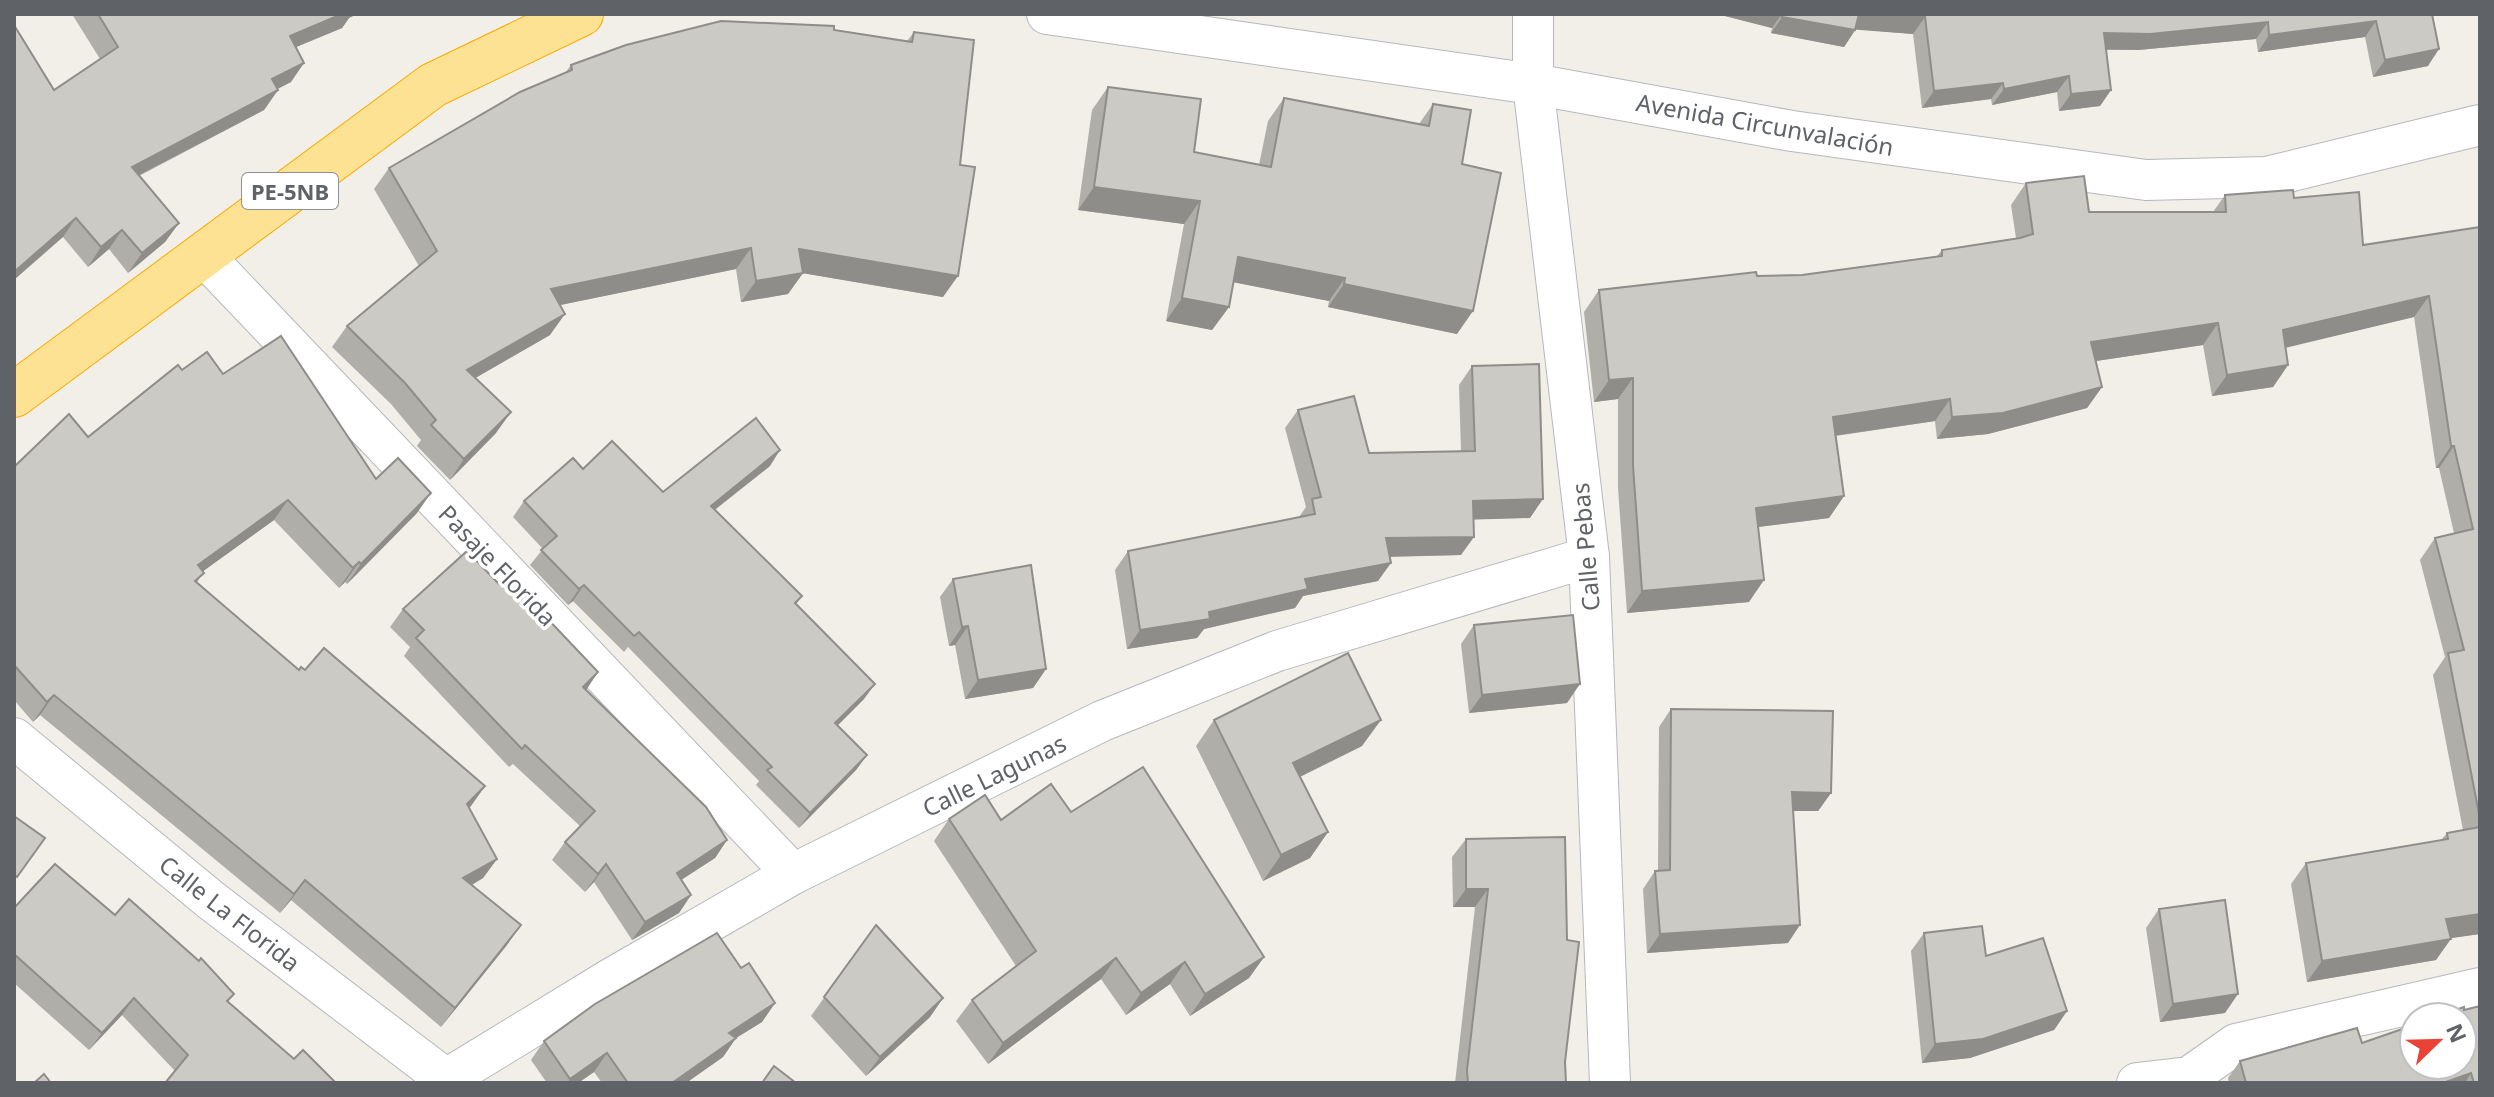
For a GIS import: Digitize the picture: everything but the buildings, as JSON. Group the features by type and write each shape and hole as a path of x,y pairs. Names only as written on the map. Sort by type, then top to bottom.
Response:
{"highway":[{"name":"PE-5NB","path":"14,395 433,85 581,14"}],"street":[{"name":"Avenida Circunvalación","path":"1047,14 1533,84 1792,131 2146,180 2267,177 2480,125"},
{"name":"Calle Pebas","path":"1533,14 1533,84 1589,557 1610,1083"},
{"name":"Pasaje Florida","path":"203,255 793,874"},
{"name":"Calle Lagunas","path":"445,1082 793,874 1102,721 1277,651 1589,557"},
{"name":"Calle La Florida","path":"14,738 212,901 445,1082"},
{"path":"2137,1083 2189,1080 2236,1044 2480,988"}]}
